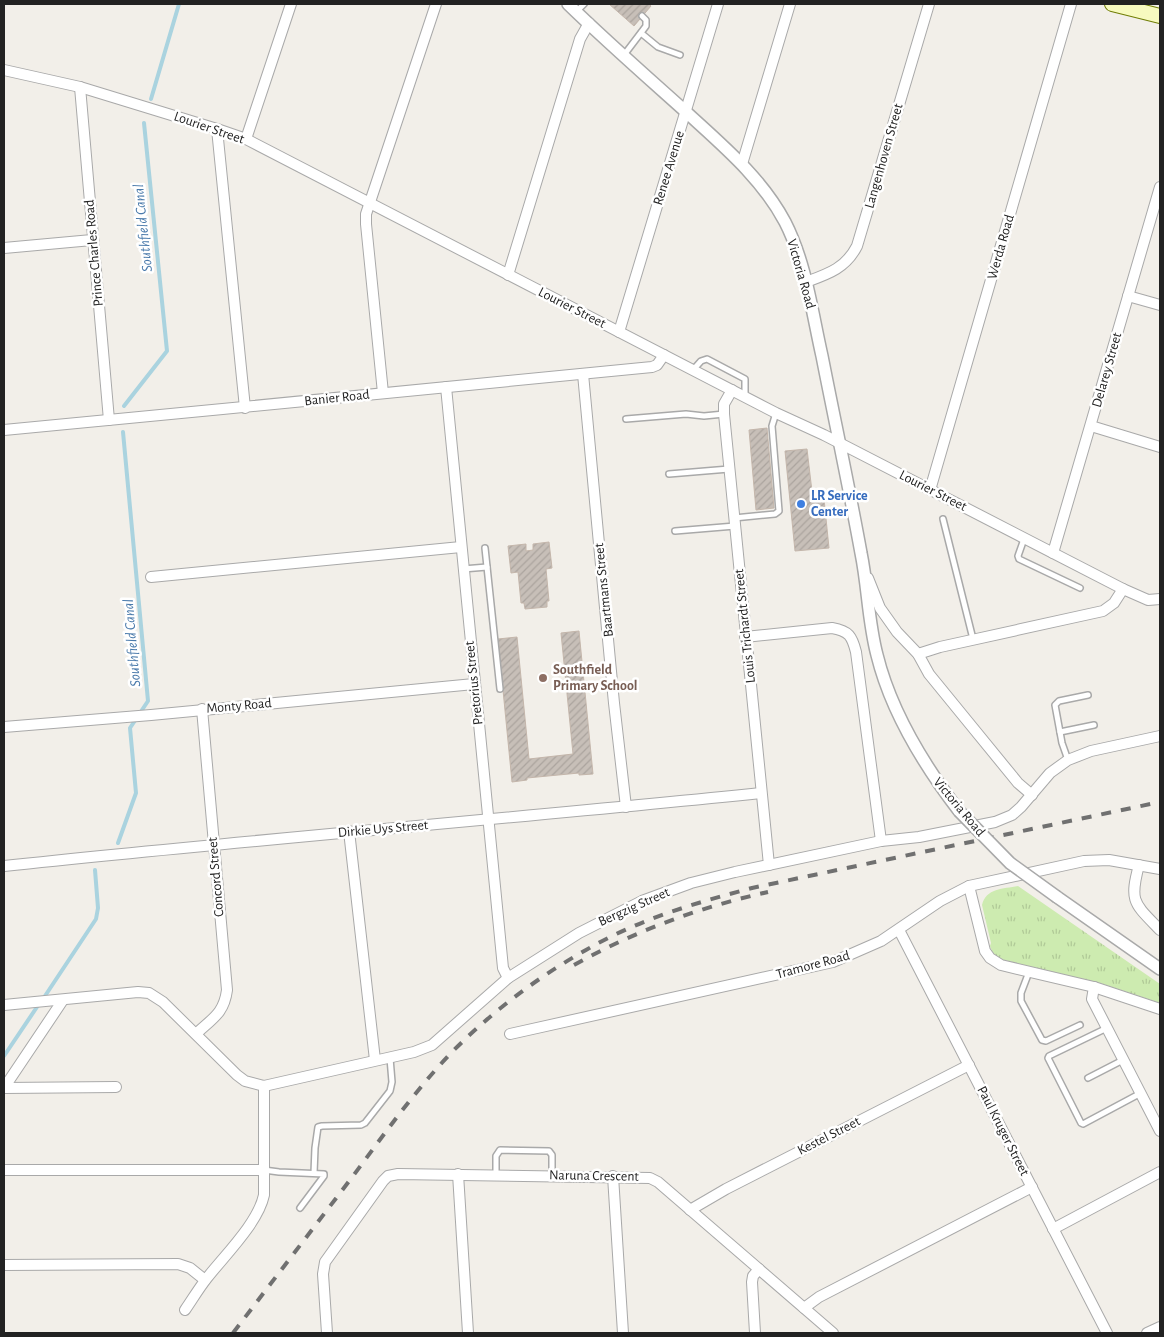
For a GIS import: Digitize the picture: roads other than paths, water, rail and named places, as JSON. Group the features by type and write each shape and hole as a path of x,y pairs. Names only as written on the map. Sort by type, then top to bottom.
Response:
{"main road":[{"path":"1112,4 1160,16"}],"street":[{"path":"246,139 291,4"},
{"path":"384,393 366,224 369,204 436,4"},
{"name":"Renee Avenue","path":"619,332 718,4"},
{"path":"742,164 790,4"},
{"name":"Langenhoven Street","path":"806,282 838,270 853,255 857,246 929,4"},
{"name":"Werda Road","path":"930,490 1071,4"},
{"name":"Victoria Road","path":"576,6 589,23 742,164 773,200 786,224 798,252 806,282 865,571 868,609 877,656 895,707 922,758 959,811 1010,863 1160,969"},
{"path":"508,275 580,39 589,23"},
{"name":"Lourier Street","path":"4,70 80,87 246,139 776,413 1123,589 1148,600 1160,599"},
{"name":"Prince Charles Road","path":"80,87 92,240 118,418"},
{"path":"218,129 245,408"},
{"name":"Delarey Street","path":"1053,553 1160,188"},
{"path":"4,248 92,240"},
{"path":"1128,296 1160,306"},
{"name":"Banier Road","path":"4,430 118,418 245,408 655,366 664,355"},
{"name":"Baartmans Street","path":"583,374 614,703 626,806"},
{"name":"Pretorius Street","path":"446,387 474,684 504,968 508,978"},
{"name":"Louis Trichardt Street","path":"732,390 724,404 724,414 769,865"},
{"path":"1091,426 1160,447"},
{"path":"151,577 461,547"},
{"name":"Victoria Road","path":"865,571 880,608 897,632 918,654 929,674 1018,783 1032,795"},
{"path":"918,654 940,646 1102,612 1114,603 1123,589"},
{"path":"746,637 823,628 841,630 848,633 852,639 856,652 881,842"},
{"name":"Monty Road","path":"4,728 474,684"},
{"name":"Concord Street","path":"197,1034 218,1014 225,1004 227,990 202,709"},
{"name":"Bergzig Street","path":"264,1086 414,1052 432,1045 508,978 579,932 642,901 691,883 769,865 881,842 995,822 1012,815 1050,773 1068,760 1091,751 1160,736"},
{"name":"Dirkie Uys Street","path":"4,866 349,831 489,820 762,793"},
{"path":"349,831 375,1060"},
{"name":"Tramore Road","path":"510,1034 833,962 862,950 899,930 940,901 969,886 1084,861 1109,860 1160,869"},
{"path":"1139,865 1135,880 1134,899 1160,930"},
{"path":"969,886 987,954 993,962 1094,987 1160,1009"},
{"name":"Paul Kruger Street","path":"899,930 1107,1333"},
{"path":"1094,987 1092,999 1160,1131"},
{"path":"4,1005 126,993 149,993 163,1002 237,1075 246,1081 264,1086 264,1195 258,1213 185,1310"},
{"path":"4,1088 59,1000"},
{"name":"Kestel Street","path":"690,1210 726,1189 969,1065"},
{"path":"4,1088 38,1089 116,1086"},
{"path":"4,1170 263,1170"},
{"path":"1053,1229 1160,1172"},
{"name":"Naruna Crescent","path":"327,1333 323,1274 325,1262 383,1181 388,1176 398,1174 650,1178 658,1182 833,1333"},
{"path":"458,1174 468,1333"},
{"path":"613,1176 623,1333"},
{"path":"804,1308 819,1296 1032,1187"},
{"path":"4,1265 178,1264 190,1268 206,1280"},
{"path":"755,1333 752,1282 753,1276 759,1269"},
{"path":"1148,1333 1160,1327"}],"lane":[{"path":"624,56 646,26 642,16"},
{"path":"641,33 658,47 680,54"},
{"path":"693,370 701,361 707,359 742,377 746,382 745,397"},
{"path":"675,531 734,522 774,514 779,511 772,426 776,413"},
{"path":"626,419 686,414 704,416 724,414"},
{"path":"670,474 730,469"},
{"path":"943,519 973,640"},
{"path":"1024,538 1018,556 1019,559 1080,588"},
{"path":"485,548 500,689"},
{"path":"463,569 487,567"},
{"path":"1068,760 1060,732 1055,708 1056,703 1088,695"},
{"path":"1060,732 1094,725"},
{"path":"1029,972 1020,1001 1042,1040 1046,1041 1080,1025"},
{"path":"1107,1028 1049,1056 1048,1060 1052,1068 1082,1124 1141,1093"},
{"path":"314,1173 318,1127 356,1126 364,1123 390,1092 392,1086 390,1057"},
{"path":"1088,1078 1124,1060"},
{"path":"496,1175 496,1156 500,1150 549,1152 552,1155 552,1175"},
{"path":"263,1170 322,1173 324,1176 300,1208"}],"waterway":[{"name":"Southfield Canal","path":"151,99 179,4"},
{"name":"Southfield Canal","path":"124,406 167,351 144,123"},
{"name":"Southfield Canal","path":"118,843 136,793 130,728 148,701 123,432"},
{"name":"Southfield Canal","path":"43,999 96,919 98,908 95,870"},
{"name":"Southfield Canal","path":"4,1056 39,1004"}],"railway":[{"path":"233,1333 400,1114 440,1065 500,1008 568,960 605,939 646,921 688,906 752,888 1160,802"},
{"path":"574,965 620,941 668,921 768,892"}],"place":[{"name":"LR Service Center","path":"801,504"},
{"name":"Southfield Primary School","path":"543,678"}]}
